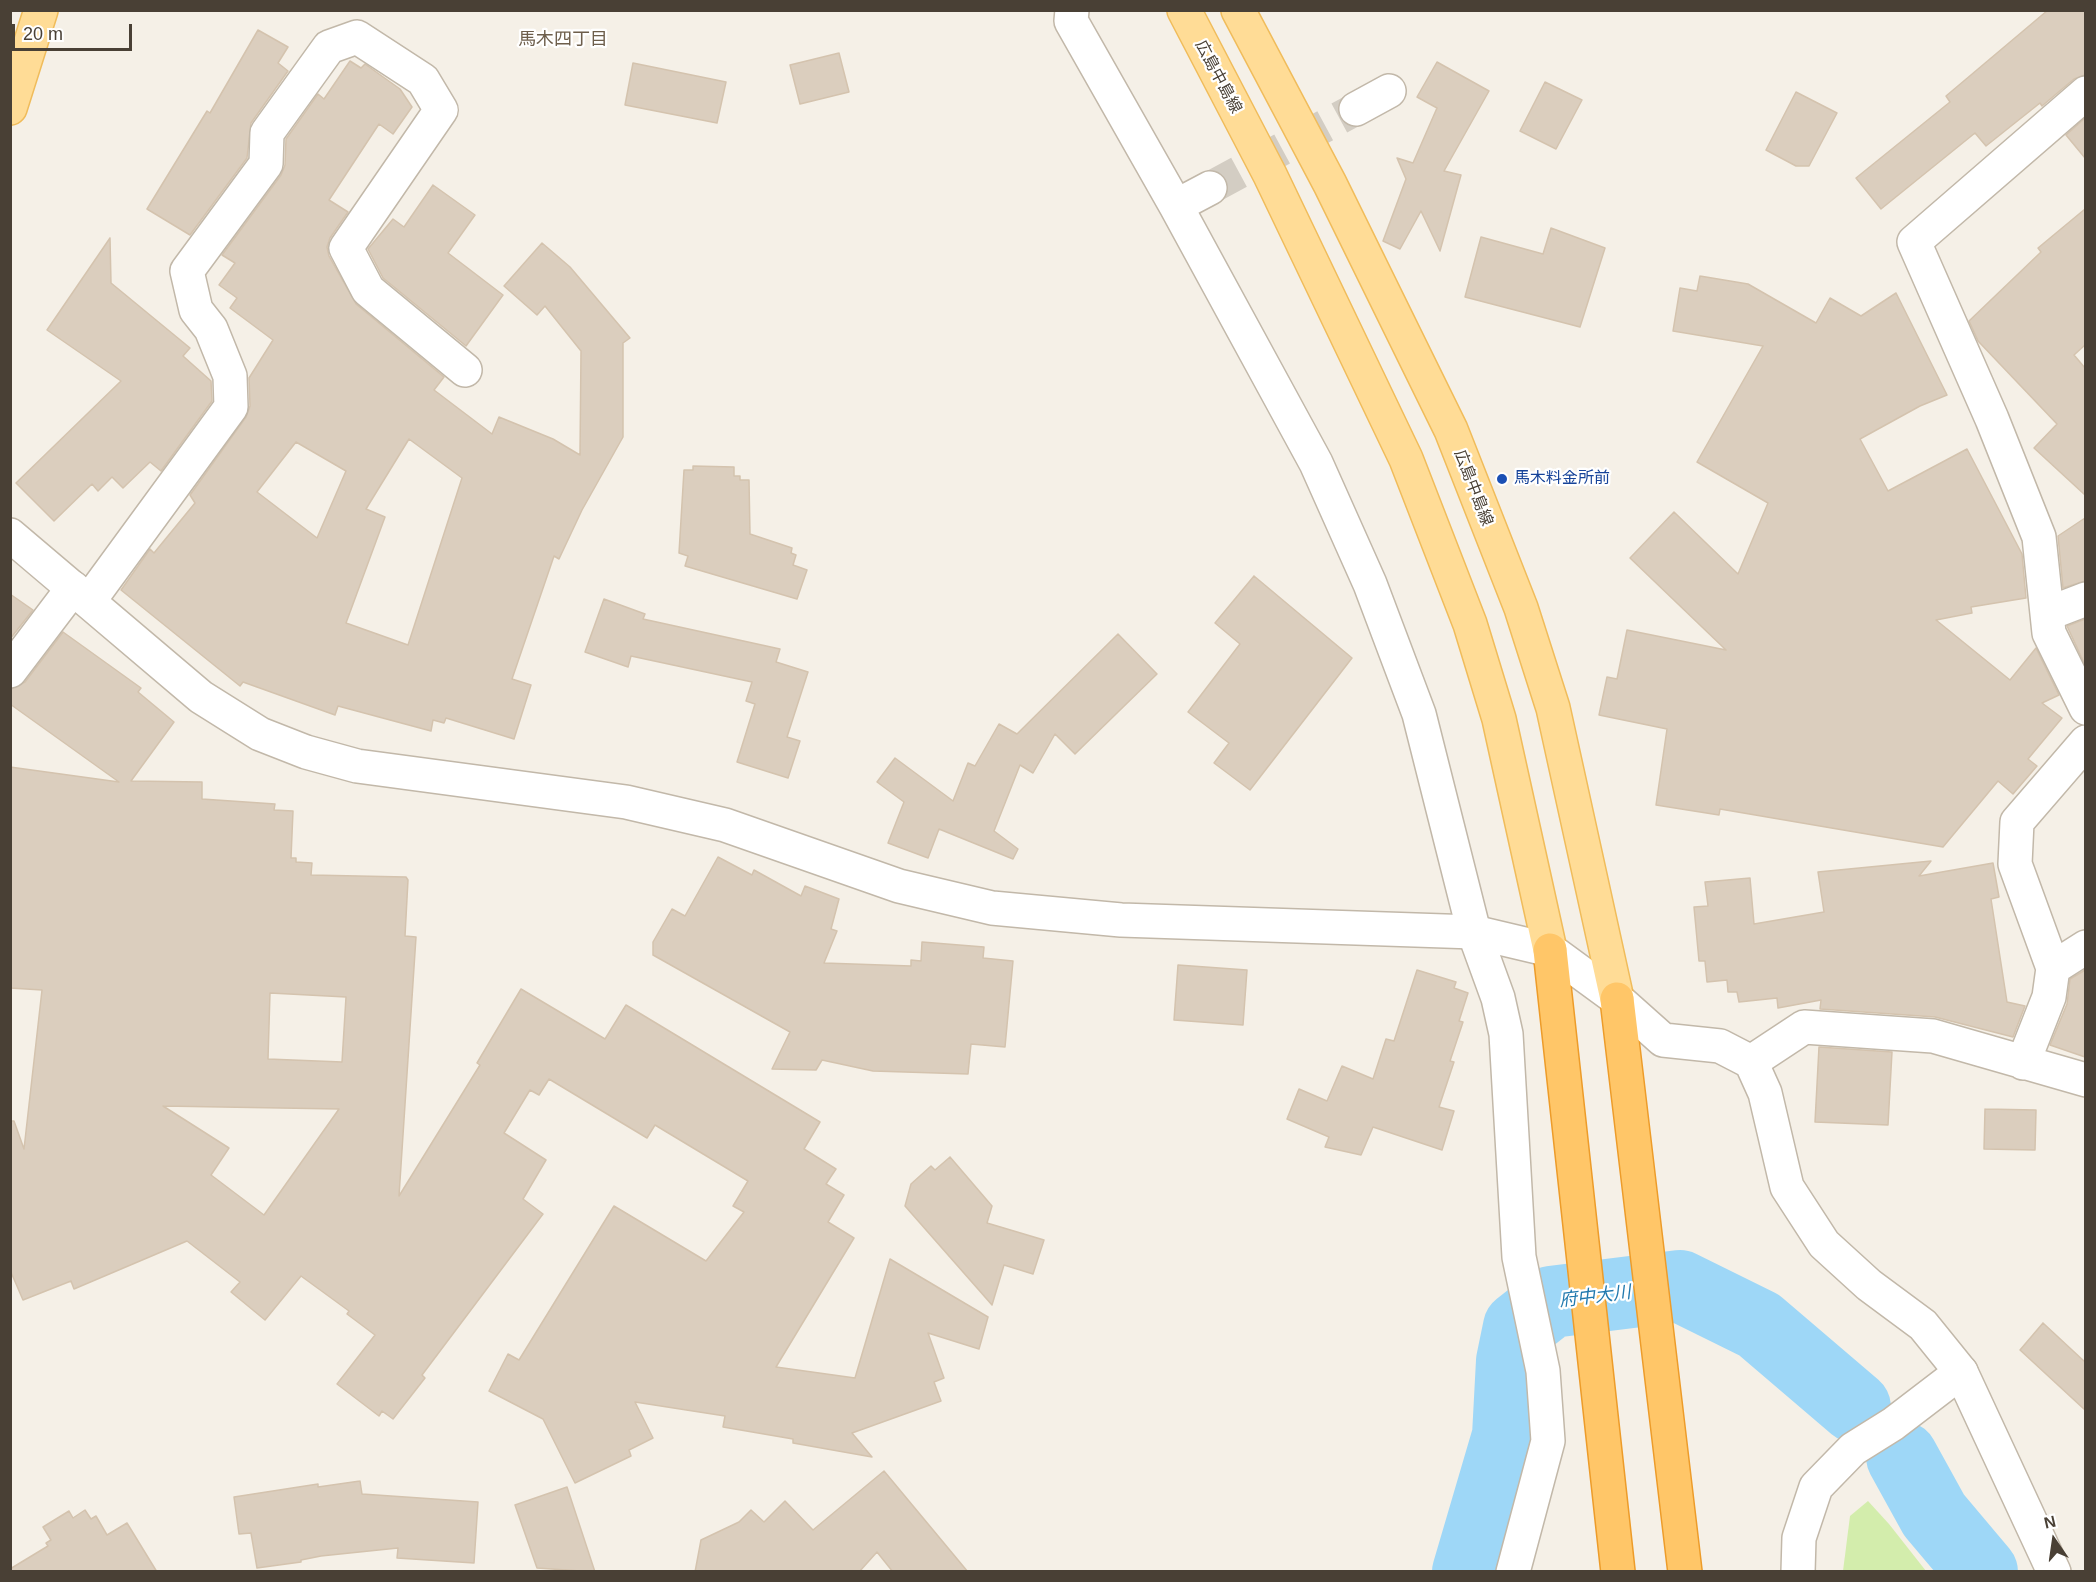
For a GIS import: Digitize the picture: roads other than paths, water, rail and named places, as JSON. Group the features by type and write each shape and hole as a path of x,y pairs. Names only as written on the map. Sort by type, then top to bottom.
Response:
{"highway":[{"path":"1550,950 1618,1572"},
{"path":"1617,999 1685,1572"}],"main road":[{"path":"10,108 41,10"},
{"name":"広島中島線","path":"1184,10 1270,175 1415,481 1470,624 1499,718 1550,950"},
{"name":"広島中島線","path":"1238,10 1330,184 1451,430 1521,608 1553,708 1617,999"}],"street":[{"path":"1072,10 1071,21 1176,206 1316,464 1370,584 1419,714 1474,932 1498,998 1506,1034 1519,1257 1543,1371 1548,1441 1514,1572"},
{"path":"10,672 81,595 231,408 230,376 212,329 196,310 187,271 266,164 267,133 329,47 357,37 423,80 441,110 346,248 368,290 465,370"},
{"path":"1356,109 1389,91"},
{"path":"2085,93 1914,242 1992,419 2039,537 2049,633 2085,708"},
{"path":"1176,206 1210,188"},
{"path":"10,535 201,697 260,734 306,752 357,766 626,802 725,825 899,886 992,908 1121,920 1474,932 1550,950 1617,999 1663,1040 1720,1046 1751,1062 1765,1092 1787,1187 1824,1244 1869,1285 1923,1325 1961,1372 2053,1569"},
{"path":"2047,615 2085,599"},
{"path":"2024,1063 2049,997 2053,968 2015,864 2018,822 2085,742"},
{"path":"2053,968 2085,947"},
{"path":"1751,1062 1804,1026 1933,1035 2085,1080"},
{"path":"1798,1572 1799,1538 1816,1487 1853,1449 1893,1424 1961,1372"}],"waterway":[{"name":"府中大川","path":"1468,1572 1508,1436 1512,1361 1519,1327 1551,1302 1680,1286 1759,1325 1855,1407"},
{"name":"府中大川","path":"1902,1457 1934,1515 1982,1572"}],"tunnel":[{"path":"1210,188 1356,109"}],"place":[{"name":"馬木料金所前","path":"1502,479"}],"district":[{"name":"馬木四丁目","path":"563,40"}]}
